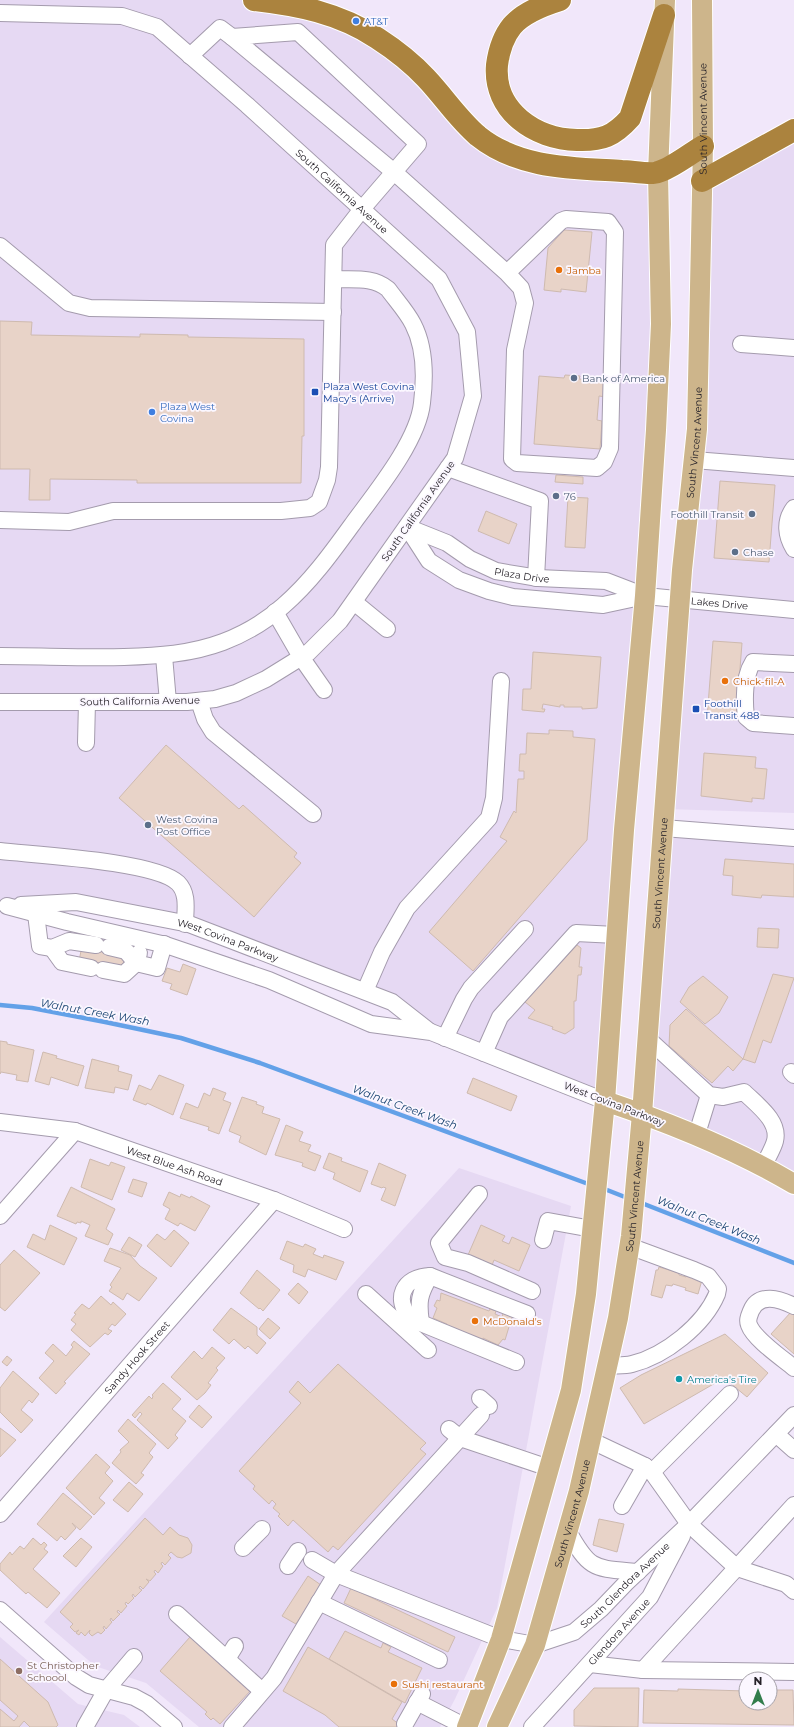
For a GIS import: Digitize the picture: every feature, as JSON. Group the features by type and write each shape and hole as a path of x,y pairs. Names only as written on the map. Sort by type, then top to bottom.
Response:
{"highway":[{"path":"254,0 313,9 336,16 376,38 400,55 426,77 466,126 499,150 540,164 564,168 658,173 703,146"},
{"path":"560,0 531,11 513,25 502,41 497,69 502,97 514,115 531,128 548,136 566,140 588,140 610,136 619,131 630,118 664,7"},
{"path":"702,181 794,130"}],"main road":[{"name":"South Vincent Avenue","path":"497,1727 535,1645 568,1531 618,1318 630,1246 648,1039 680,599 697,422 703,146 702,0"},
{"path":"466,1727 501,1640 549,1468 570,1390 586,1294 605,1101 624,830 645,596 656,430 661,324 658,173 664,7"},
{"name":"West Covina Parkway","path":"605,1101 642,1114 792,1179"}],"street":[{"name":"South California Avenue","path":"0,12 122,16 157,28 439,279 467,332 473,396 455,458 354,602 336,625 301,658 266,679 236,693 199,701 0,702"},
{"path":"190,56 220,28 394,172 507,273 521,288 524,303 515,350 512,459 517,463 597,468 604,462 610,448 615,232 608,222 566,219 561,221 507,273"},
{"path":"0,520 69,522 118,510 281,511 310,508 319,502 327,480 329,467 334,245 362,209 418,144 298,32 232,37"},
{"path":"0,246 69,303 85,308 333,312"},
{"path":"0,656 99,658 164,656 195,650 223,642 254,627 275,612 308,582 385,481 407,444 422,404 422,365 420,343 413,324 388,289 375,280 334,279"},
{"path":"741,344 794,348"},
{"path":"694,460 794,468"},
{"path":"448,468 540,501 536,578"},
{"path":"794,508 788,518 787,538 794,549"},
{"path":"407,527 429,561 459,580 489,591 513,597 603,605 645,596"},
{"name":"Plaza Drive","path":"407,527 447,543 470,559 496,571 536,578 606,581 645,596"},
{"name":"Lakes Drive","path":"645,596 794,610"},
{"path":"354,602 387,629"},
{"path":"275,612 301,658 324,690"},
{"path":"164,656 168,702"},
{"path":"794,664 753,662 748,668 744,705 746,717 753,723 794,726"},
{"path":"365,991 382,952 407,908 489,818 494,798 501,681"},
{"path":"199,701 205,719 212,732 313,814"},
{"path":"86,743 87,702"},
{"path":"663,828 794,838"},
{"path":"0,851 84,859 153,870 178,883 184,892 185,924"},
{"name":"West Covina Parkway","path":"4,906 76,902 185,924 392,1002 438,1035"},
{"name":"West Covina Parkway","path":"4,906 164,944 269,980 371,1024 438,1035 605,1101"},
{"path":"36,914 40,946 52,948 69,941 102,946 126,951 136,963 157,968 164,944"},
{"path":"438,1035 472,988 525,929"},
{"path":"484,1053 500,1017 576,933 616,935"},
{"path":"52,948 62,962 124,974 136,963 142,939"},
{"path":"648,1039 709,1095 723,1097 744,1092 772,1121 776,1132 775,1141 763,1167"},
{"path":"696,1137 709,1095"},
{"name":"West Blue Ash Road","path":"0,1122 75,1131 274,1200 344,1228"},
{"path":"0,1216 75,1131"},
{"path":"479,1194 440,1243 445,1257 468,1263 532,1291"},
{"name":"Sandy Hook Street","path":"0,1514 274,1200"},
{"path":"543,1240 548,1221 592,1229"},
{"path":"607,1366 632,1364 664,1349 688,1333 703,1319 717,1294 718,1289 708,1276 630,1246"},
{"path":"516,1362 421,1323 419,1304 422,1290 430,1276 527,1314"},
{"path":"366,1294 400,1332 428,1350"},
{"path":"794,1306 770,1298 762,1299 753,1306 748,1318 749,1326 755,1335 794,1368"},
{"path":"622,1506 649,1469 730,1394"},
{"path":"232,1727 261,1700 336,1574 455,1433 483,1406"},
{"name":"South Glendora Avenue","path":"312,1560 336,1574 501,1640 535,1645 574,1632 601,1610 638,1572 689,1524 794,1415"},
{"path":"455,1433 549,1468"},
{"path":"776,1434 794,1450"},
{"path":"590,1440 649,1469 689,1524 737,1568 786,1584 794,1591"},
{"path":"643,1670 794,1505"},
{"name":"Glendora Avenue","path":"538,1725 650,1597 689,1524"},
{"path":"243,1548 262,1529"},
{"path":"568,1531 579,1552 590,1564 604,1569 638,1572"},
{"path":"288,1566 298,1551"},
{"path":"319,1602 439,1660"},
{"path":"0,1610 76,1677 89,1684 106,1690 134,1697 147,1704 174,1727"},
{"path":"177,1614 231,1653 261,1700"},
{"path":"85,1727 106,1690 134,1657"},
{"path":"590,1664 643,1670 794,1672"},
{"path":"405,1724 419,1698 466,1727"}],"shaded area":[{"name":"Plaza West Covina","path":"0,0 250,0 356,26 499,150 658,173 660,249 605,1101 431,1032 392,1002 189,924 76,902 0,905"},
{"path":"794,130 794,813 665,809 702,181"},
{"path":"663,828 794,838 794,1184 642,1114"},
{"path":"459,1168 571,1206 497,1608 455,1699 440,1727 199,1727 146,1683 95,1666 44,1622"},
{"name":"St Christopher Schoool","path":"0,1637 78,1704 124,1715 140,1727 0,1727"}],"building":[{"path":"564,230 592,232 586,292 561,289 561,292 544,290 548,248"},
{"name":"Plaza West Covina","path":"0,321 32,322 31,335 140,337 140,334 188,335 188,337 304,339 304,436 302,436 301,483 137,483 137,480 50,479 50,500 29,500 30,469 0,469"},
{"path":"565,375 580,376 579,379 608,382 606,397 599,396 597,420 602,421 600,449 534,444 539,376 564,378"},
{"path":"556,475 583,477 583,484 555,482"},
{"path":"720,481 775,485 769,562 714,558"},
{"path":"568,497 588,498 585,548 565,547"},
{"path":"486,511 517,524 509,544 478,531"},
{"name":"Chick-fil-A","path":"713,641 742,643 736,720 707,718"},
{"path":"533,652 601,657 597,708 582,709 582,707 564,707 564,705 560,705 560,707 543,704 542,709 545,709 544,712 522,710 523,689 531,689"},
{"path":"549,730 573,731 573,737 595,739 587,840 473,971 429,932 507,841 500,837 514,811 516,813 518,779 524,779 524,771 519,771 520,754 526,754 527,733 549,734"},
{"path":"166,745 239,809 243,805 297,853 294,857 301,863 254,917 119,798"},
{"path":"704,753 756,757 755,768 767,769 764,799 752,798 752,802 701,796"},
{"path":"725,859 794,864 794,897 762,895 761,898 732,895 733,876 723,875"},
{"path":"758,928 779,929 778,948 757,947"},
{"path":"577,945 581,948 579,967 582,967 581,975 578,975 576,1001 574,1001 574,1028 565,1034 552,1029 553,1027 528,1018 535,1010 525,1002"},
{"path":"82,946 125,954 122,971 79,961"},
{"path":"183,964 196,969 187,995 170,989 172,984 162,981 167,968 180,972"},
{"path":"773,974 794,978 771,1043 763,1040 755,1063 743,1059"},
{"path":"703,976 728,997 719,1013 705,1024 680,1002 689,987"},
{"path":"686,1009 743,1059 733,1071 728,1066 712,1083 669,1046 670,1025"},
{"path":"0,1041 34,1050 28,1082 16,1080 17,1075 1,1072 0,1074"},
{"path":"43,1052 57,1056 56,1058 84,1066 78,1086 51,1077 49,1085 35,1081"},
{"path":"92,1059 119,1066 118,1071 132,1075 128,1090 115,1087 114,1093 85,1088"},
{"path":"159,1075 184,1085 173,1115 147,1103 146,1105 133,1100 139,1085 151,1090"},
{"path":"473,1078 517,1096 511,1111 467,1093"},
{"path":"213,1088 226,1093 223,1100 231,1103 219,1134 208,1130 209,1127 180,1118 186,1103 198,1108 204,1093 210,1096"},
{"path":"242,1097 257,1102 256,1104 264,1107 262,1113 280,1119 266,1155 239,1142 241,1136 229,1131"},
{"path":"286,1125 303,1132 299,1141 311,1145 308,1151 321,1156 315,1171 302,1166 303,1163 275,1155"},
{"path":"329,1153 342,1158 341,1161 368,1171 360,1192 333,1179 335,1173 323,1168"},
{"path":"90,1159 109,1166 111,1162 125,1167 112,1200 81,1187"},
{"path":"379,1163 406,1175 395,1206 381,1200 386,1188 371,1184"},
{"path":"133,1179 147,1183 142,1197 128,1192"},
{"path":"71,1187 115,1209 106,1229 113,1234 108,1245 85,1236 90,1225 81,1221 81,1223 77,1222 76,1224 57,1216"},
{"path":"169,1192 180,1197 181,1194 190,1198 191,1196 210,1206 195,1231 180,1223 178,1226 165,1219 170,1209 163,1205"},
{"path":"50,1225 77,1238 64,1265 27,1247 33,1234 45,1240"},
{"path":"481,1225 505,1236 502,1241 509,1244 512,1237 530,1245 519,1271 494,1260 491,1268 486,1262 468,1255"},
{"path":"174,1230 189,1243 171,1267 147,1246 157,1234 165,1240"},
{"path":"129,1237 142,1245 135,1257 121,1250"},
{"path":"287,1241 303,1247 305,1244 316,1249 313,1254 323,1258 324,1255 344,1262 336,1280 308,1269 305,1277 293,1272 294,1265 280,1259"},
{"path":"110,1248 130,1255 140,1266 157,1278 139,1301 127,1293 123,1300 109,1291 112,1287 110,1285 121,1268 104,1261"},
{"path":"14,1250 40,1273 5,1311 0,1307 0,1265"},
{"path":"659,1267 679,1273 679,1275 702,1280 698,1294 673,1284 672,1286 666,1285 662,1298 651,1295 656,1270 658,1270"},
{"path":"257,1270 280,1290 263,1311 240,1293"},
{"path":"298,1283 308,1292 299,1304 288,1294"},
{"name":"McDonald's","path":"441,1293 489,1311 490,1309 496,1311 495,1314 502,1317 503,1313 512,1317 505,1340 503,1339 498,1345 483,1338 482,1342 445,1327 447,1324 433,1318 437,1308 434,1306 437,1300 440,1301"},
{"path":"101,1296 111,1305 113,1302 126,1314 115,1326 112,1324 108,1329 112,1331 108,1335 105,1333 90,1347 71,1330 76,1324 71,1320 76,1314 74,1313 82,1304 89,1309"},
{"path":"231,1308 257,1327 257,1335 266,1343 257,1354 248,1346 245,1349 234,1339 229,1344 213,1330"},
{"path":"791,1312 794,1315 794,1354 771,1334"},
{"path":"268,1318 280,1328 270,1339 259,1329"},
{"name":"America's Tire","path":"725,1334 768,1373 747,1397 724,1378 644,1424 620,1388 641,1375"},
{"path":"74,1341 90,1354 64,1382 66,1383 56,1394 39,1378 54,1361 45,1353 53,1344 66,1356 73,1347 71,1345"},
{"path":"212,1347 225,1358 216,1368 218,1370 208,1383 211,1385 197,1400 171,1377 194,1351 202,1359"},
{"path":"7,1356 12,1360 7,1366 2,1362"},
{"path":"338,1364 426,1443 420,1449 426,1454 338,1550 333,1546 328,1552 293,1520 288,1526 278,1516 280,1514 273,1508 276,1504 272,1500 269,1504 253,1489 255,1486 239,1471 301,1403 289,1392 298,1381 310,1393"},
{"path":"13,1371 39,1394 32,1403 29,1400 21,1410 33,1420 21,1433 0,1412 0,1388"},
{"path":"163,1383 181,1399 172,1409 186,1421 175,1435 178,1438 168,1449 137,1420 142,1414 140,1412 135,1418 132,1415 149,1396 152,1399 152,1395"},
{"path":"199,1405 212,1417 202,1428 189,1417"},
{"path":"128,1419 156,1444 149,1453 153,1457 141,1473 144,1475 136,1484 112,1463 121,1452 120,1450 129,1442 118,1431"},
{"path":"0,1428 16,1440 0,1457"},
{"path":"96,1454 110,1467 105,1473 113,1481 99,1498 105,1503 94,1515 66,1488"},
{"path":"129,1482 143,1494 128,1512 113,1500"},
{"path":"63,1493 92,1517 80,1530 72,1523 76,1528 65,1540 61,1536 57,1541 37,1524"},
{"path":"145,1518 163,1535 170,1527 179,1535 188,1538 192,1545 191,1553 182,1558 177,1557 171,1552 168,1555 171,1558 165,1565 162,1562 161,1564 163,1566 158,1573 155,1570 154,1572 156,1574 150,1581 146,1579 149,1582 143,1589 140,1586 139,1588 142,1590 135,1597 133,1594 132,1596 134,1598 128,1604 126,1602 125,1604 127,1606 121,1613 118,1610 117,1612 120,1614 113,1621 111,1618 110,1620 112,1622 106,1629 104,1626 103,1628 105,1630 101,1634 98,1632 92,1636 89,1633 90,1630 85,1636 81,1632 79,1635 76,1633 79,1630 75,1632 70,1627 73,1624 60,1612"},
{"path":"599,1519 624,1524 617,1552 593,1545"},
{"path":"33,1538 41,1545 44,1542 47,1545 44,1549 48,1552 33,1569 60,1593 47,1608 28,1592 26,1594 0,1570 0,1564 10,1552 12,1555 20,1546 24,1549"},
{"path":"81,1538 92,1547 76,1567 63,1556"},
{"path":"308,1576 321,1585 296,1624 282,1616"},
{"path":"351,1588 455,1637 448,1652 344,1603"},
{"path":"345,1631 381,1648 383,1643 391,1647 388,1652 422,1668 405,1703 329,1659"},
{"path":"190,1637 251,1690 220,1724 213,1718 211,1720 205,1714 207,1712 160,1671"},
{"path":"308,1647 402,1702 392,1719 403,1727 339,1727 325,1715 283,1691"},
{"path":"0,1659 48,1702 58,1725 56,1727 30,1727 24,1721 19,1727 0,1727 0,1709 14,1721 18,1716 0,1700"},
{"path":"594,1688 639,1688 638,1727 574,1726 574,1710"},
{"path":"678,1689 738,1691 738,1711 778,1711 778,1690 793,1690 794,1725 643,1723 644,1690 678,1691"}],"waterway":[{"name":"Walnut Creek Wash","path":"0,1005 32,1008 181,1038 260,1063 591,1185"},
{"name":"Walnut Creek Wash","path":"602,1188 630,1199"},
{"name":"Walnut Creek Wash","path":"639,1202 794,1263"}],"place":[{"name":"AT&T","path":"356,21"},
{"name":"Jamba","path":"559,270"},
{"name":"Bank of America","path":"574,378"},
{"name":"Plaza West Covina Macy's (Arrive)","path":"315,392"},
{"name":"Plaza West Covina","path":"152,412"},
{"name":"76","path":"556,496"},
{"name":"Foothill Transit","path":"752,514"},
{"name":"Chase","path":"735,552"},
{"name":"Chick-fil-A","path":"725,681"},
{"name":"Foothill Transit 488","path":"696,709"},
{"name":"West Covina Post Office","path":"148,825"},
{"name":"McDonald's","path":"475,1321"},
{"name":"America's Tire","path":"679,1379"},
{"name":"St Christopher Schoool","path":"19,1671"},
{"name":"Sushi restaurant","path":"394,1684"}]}
